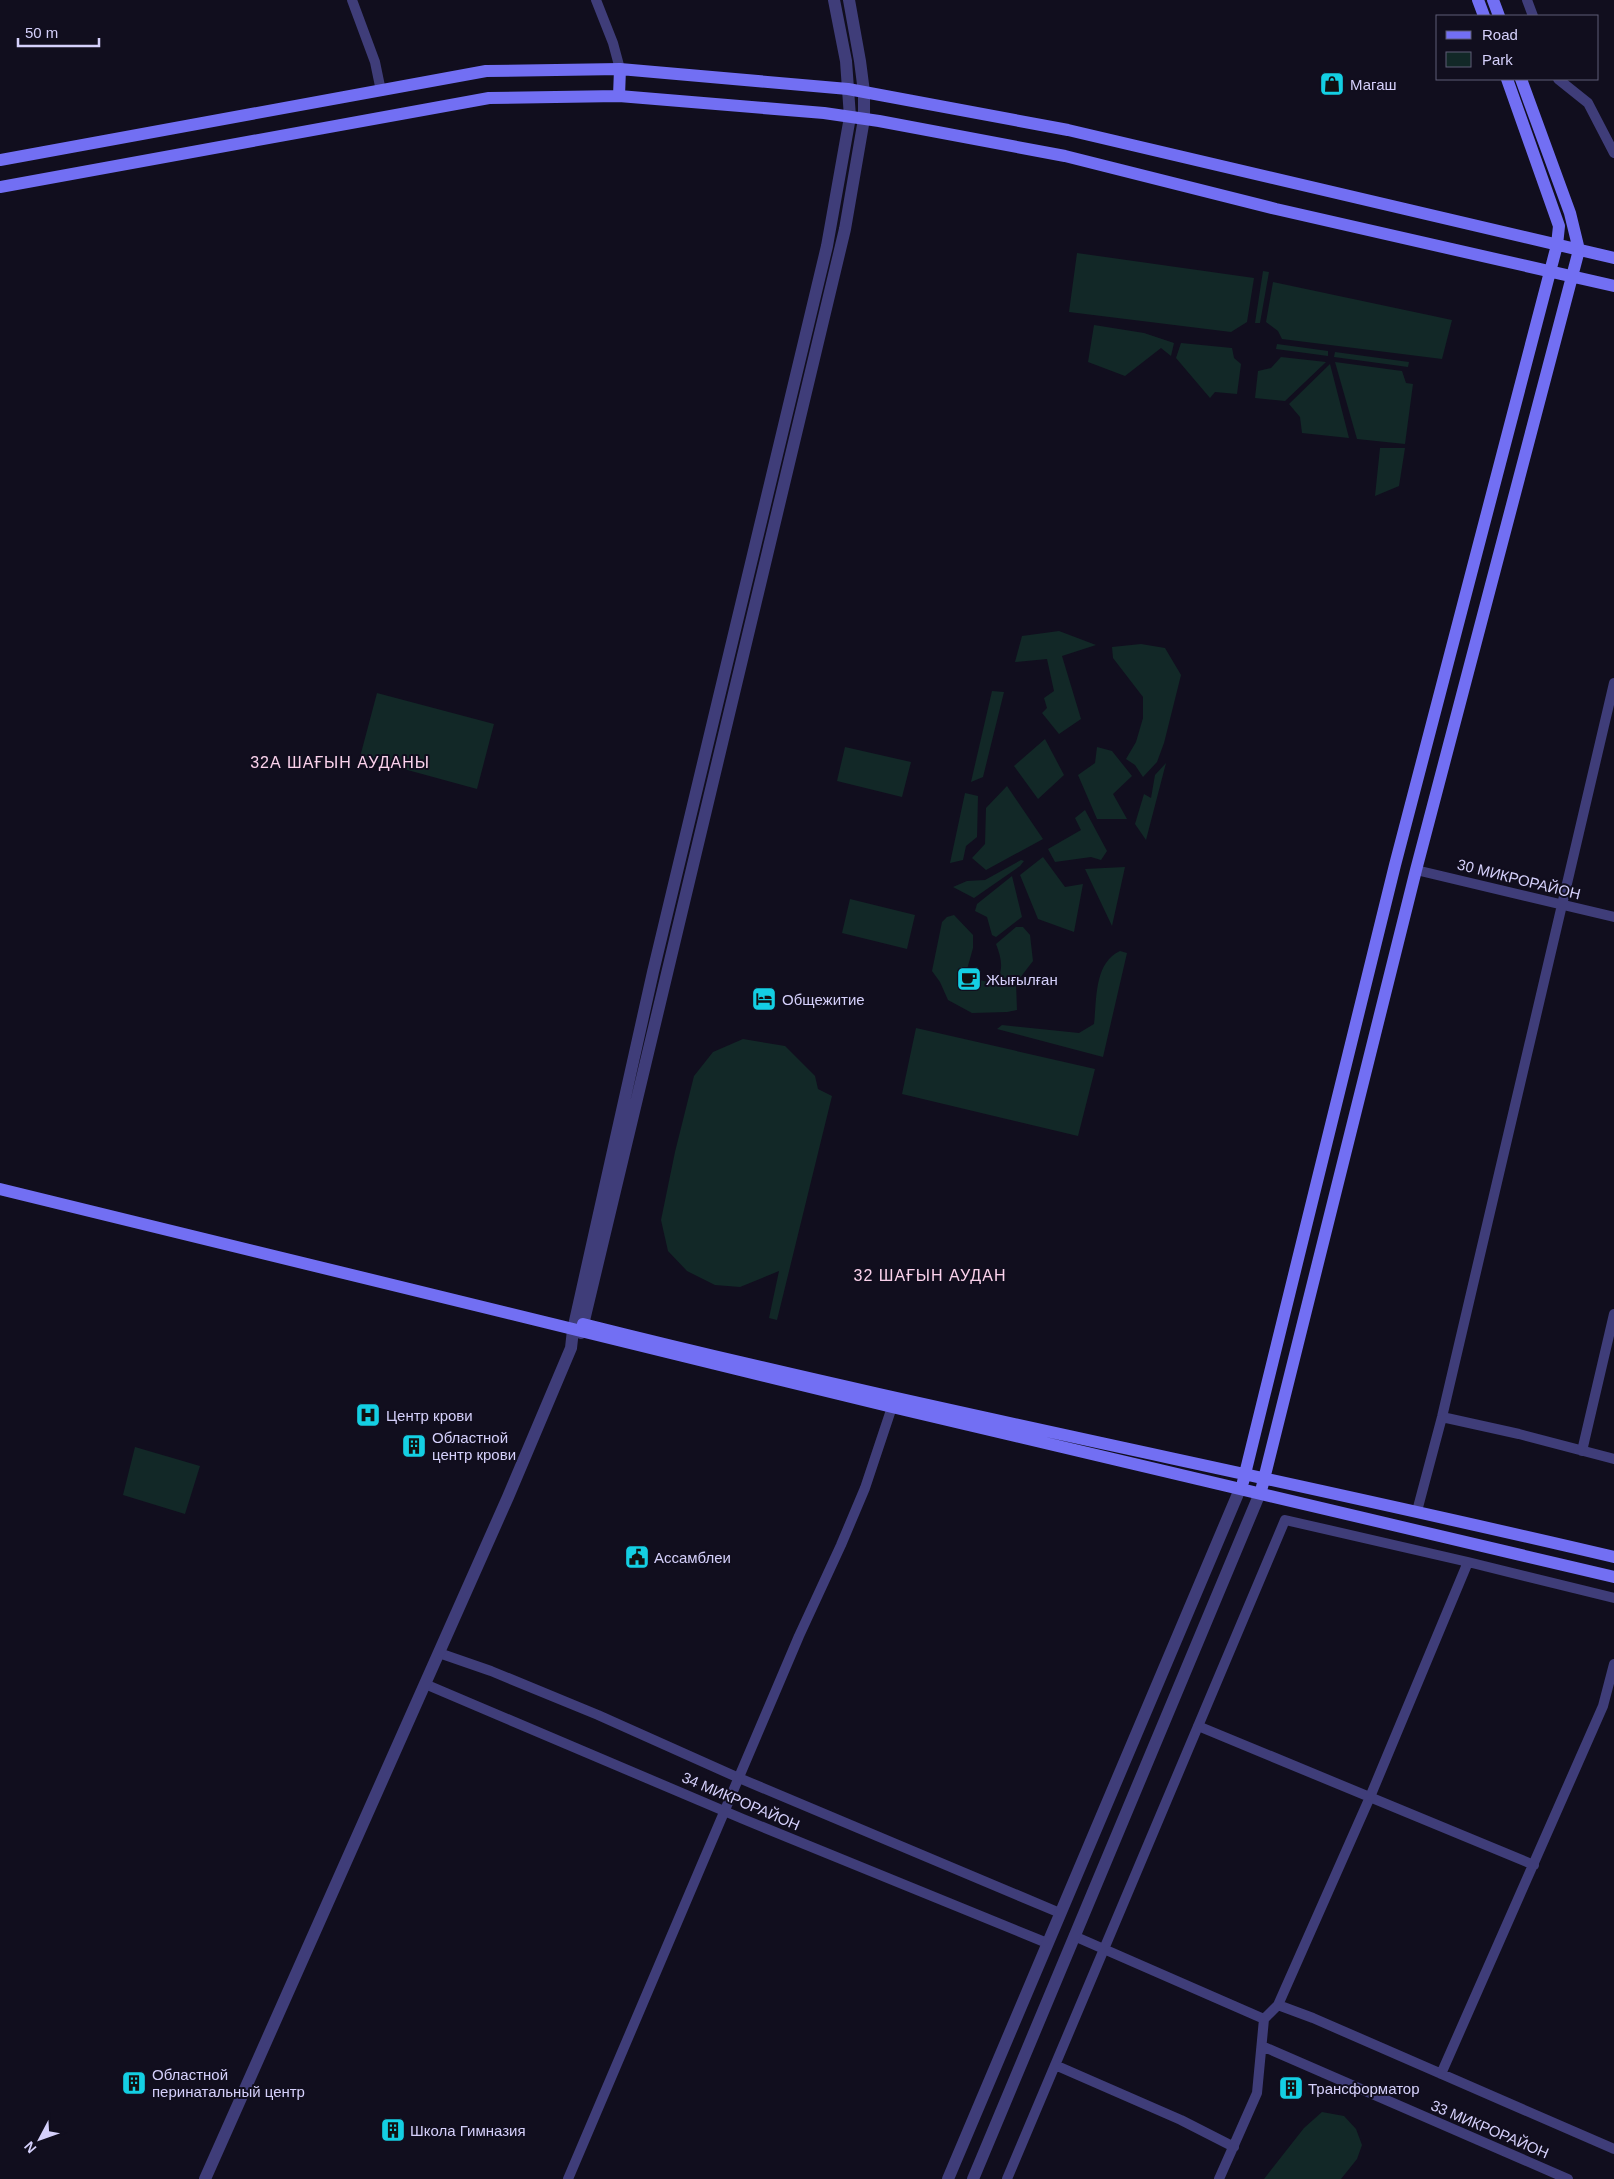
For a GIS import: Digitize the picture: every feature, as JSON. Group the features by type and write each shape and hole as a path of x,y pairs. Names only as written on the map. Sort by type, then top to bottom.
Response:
{"main road":[{"path":"1478,0 1484,15"},
{"path":"1493,0 1499,15"},
{"path":"619,96 620,68"},
{"path":"0,160 486,71 620,68 848,89 1068,130 1614,258"},
{"path":"1240,1489 1395,865 1557,244 1559,226 1506,80"},
{"path":"1260,1493 1416,870 1579,250 1570,213 1521,80"},
{"path":"0,187 489,98 619,96 850,117 1072,157 1276,209 1614,286"},
{"path":"0,1181 892,1407 1614,1577"},
{"path":"0,1189 578,1327 1417,1511 1614,1557"}],"street":[{"path":"352,0 374,62 381,90"},
{"path":"596,0 613,43 620,68"},
{"path":"578,1327 653,972 827,246 850,117 846,61 834,0"},
{"path":"205,2179 439,1653 571,1348 578,1327 842,238 864,119 864,92 849,0"},
{"path":"1527,0 1533,15"},
{"path":"1559,80 1588,103 1614,153"},
{"path":"1417,1511 1442,1417 1614,683"},
{"name":"30 МИКРОРАЙОН","path":"1416,870 1614,917"},
{"path":"1582,1451 1614,1314"},
{"path":"568,2179 865,1488 892,1407"},
{"path":"1442,1417 1518,1434 1614,1459"},
{"path":"948,2179 1240,1489"},
{"path":"973,2179 1260,1493"},
{"path":"1329,1530 1333,1511"},
{"path":"1007,2179 1285,1520 1614,1598"},
{"path":"1220,2179 1257,2093 1264,2019 1278,2005 1370,1797 1468,1562"},
{"path":"439,1653 492,1671 598,1715 739,1778 1060,1913"},
{"path":"1441,2074 1603,1706 1614,1664"},
{"name":"34 МИКРОРАЙОН","path":"425,1684 725,1811 1047,1943"},
{"path":"1198,1726 1534,1865"},
{"path":"1074,1936 1103,1951 1264,2019"},
{"path":"1278,2005 1614,2149"},
{"name":"33 МИКРОРАЙОН","path":"1262,2046 1568,2179"},
{"path":"1055,2065 1181,2120 1234,2147"}],"green space":[{"path":"1077,253 1254,278 1247,322 1231,332 1069,312"},
{"path":"1263,271 1269,272 1260,323 1255,323"},
{"path":"1273,282 1452,320 1442,359 1282,339 1278,331 1266,322"},
{"path":"1094,325 1144,333 1174,343 1171,356 1161,348 1125,376 1088,362"},
{"path":"1181,343 1232,348 1234,358 1241,364 1237,394 1215,392 1210,398 1176,358"},
{"path":"1277,344 1328,351 1328,356 1276,349"},
{"path":"1335,352 1409,362 1408,367 1334,357"},
{"path":"1281,357 1326,362 1285,401 1255,398 1258,371 1271,368"},
{"path":"1335,362 1402,371 1406,383 1413,384 1405,444 1357,439"},
{"path":"1330,364 1349,438 1302,433 1300,417 1289,404"},
{"path":"1380,448 1405,448 1399,486 1375,496"},
{"path":"1059,631 1096,645 1062,656 1081,719 1059,734 1042,713 1047,708 1044,698 1054,691 1047,659 1015,662 1022,636"},
{"path":"1141,644 1165,648 1181,675 1164,743 1157,762 1143,777 1135,765 1126,759 1136,742 1143,718 1143,697 1113,658 1112,647"},
{"path":"992,691 1004,692 983,777 971,782"},
{"path":"377,693 494,724 477,789 360,757"},
{"path":"1045,739 1064,775 1038,799 1014,766"},
{"path":"845,747 911,762 902,797 837,781"},
{"path":"1097,747 1112,751 1132,776 1113,794 1127,819 1097,819 1078,775 1095,763"},
{"path":"1166,763 1146,840 1135,824 1144,794 1151,798 1155,775"},
{"path":"1007,786 1043,839 986,870 972,858 985,844 986,808"},
{"path":"965,793 978,796 977,837 966,846 963,860 950,863"},
{"path":"1085,810 1107,851 1101,860 1091,857 1055,862 1048,849 1081,830 1075,818"},
{"path":"1043,857 1065,887 1083,884 1074,932 1038,919 1020,875"},
{"path":"1021,860 1024,861 1020,866 974,898 953,887 967,881 985,880"},
{"path":"1125,867 1112,926 1085,869"},
{"path":"1012,876 1022,917 996,937 992,935 987,917 975,911 977,904"},
{"path":"850,899 915,915 907,949 842,933"},
{"path":"954,915 973,935 973,948 966,973 981,980 997,981 1001,972 1001,962 996,944 1016,927 1023,927 1030,935 1033,961 1016,983 1017,1010 972,1013 948,1000 940,982 932,971 942,922 947,917"},
{"path":"1120,951 1127,953 1103,1057 997,1029 1002,1025 1079,1033 1094,1024 1098,983 1101,973 1105,964"},
{"path":"916,1028 1095,1069 1078,1136 902,1094"},
{"path":"743,1039 785,1046 815,1076 818,1089 832,1096 777,1320 769,1318 779,1271 740,1287 715,1285 687,1271 668,1251 661,1220 675,1152 694,1076 713,1052"},
{"path":"135,1447 200,1466 185,1514 123,1495"},
{"path":"1322,2112 1344,2116 1356,2129 1362,2145 1357,2159 1341,2179 1264,2179 1304,2128"}],"place":[{"name":"Магаш","path":"1332,84"},
{"name":"Жығылған","path":"969,979"},
{"name":"Общежитие","path":"764,999"},
{"name":"Центр крови","path":"368,1415"},
{"name":"Областной центр крови","path":"414,1446"},
{"name":"Ассамблеи","path":"637,1557"},
{"name":"Областной перинатальный центр","path":"134,2083"},
{"name":"Трансформатор","path":"1291,2088"},
{"name":"Школа Гимназия","path":"393,2130"}],"district":[{"name":"32А ШАҒЫН АУДАНЫ","path":"340,762"},
{"name":"32 ШАҒЫН АУДАН","path":"930,1275"}]}
